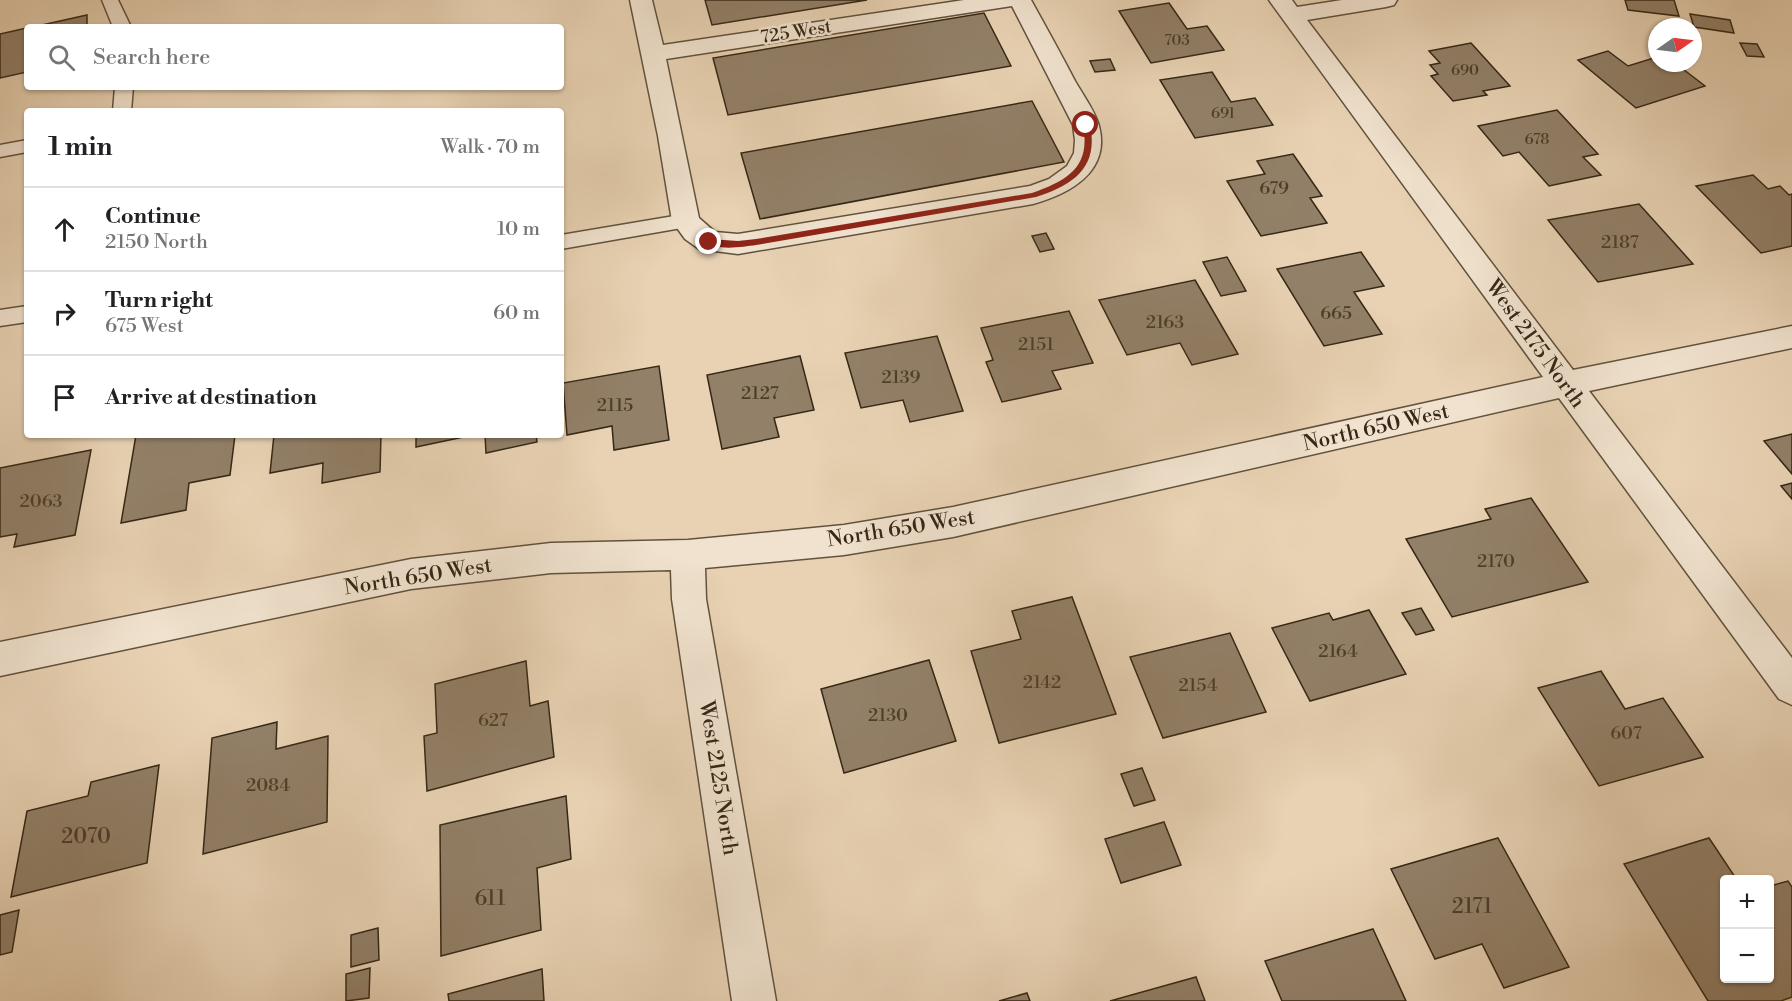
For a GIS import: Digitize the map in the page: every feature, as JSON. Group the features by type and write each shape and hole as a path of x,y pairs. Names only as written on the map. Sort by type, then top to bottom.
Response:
{"street":[{"path":"641,0 671,136 686,221 695,232 709,242 738,244 1033,195 1051,189 1079,170 1087,159 1089,140 1086,125 1020,0"},
{"name":"725 West","path":"653,54 1010,0"},
{"path":"1286,7 1386,0"},
{"name":"West 2175 North","path":"1286,7 1792,687"},
{"name":"North 650 West","path":"0,658 411,574 551,558 688,555 844,540 953,522 1565,384 1792,337"},
{"name":"West 2125 North","path":"688,555 688,599 754,1001"}],"lane":[{"path":"110,0 121,24"},
{"path":"122,108 124,90"},
{"path":"0,151 24,147"},
{"path":"564,241 686,221"},
{"path":"0,318 24,314"}],"building":[{"path":"705,0 867,0 712,25"},
{"path":"1625,0 1674,0 1679,16 1628,10"},
{"path":"1169,3 1187,29 1207,26 1224,50 1151,63 1119,11"},
{"path":"984,13 1011,66 728,115 713,58"},
{"path":"1690,14 1730,20 1734,33 1702,28 1702,18 1691,18"},
{"path":"87,15 87,24 46,24"},
{"path":"24,29 24,73 0,78 0,34"},
{"path":"1471,43 1510,86 1483,91 1487,95 1453,101 1431,76 1438,74 1430,65 1440,63 1429,51"},
{"path":"1740,43 1757,44 1764,57 1747,56"},
{"path":"1608,51 1628,66 1648,60 1648,72 1687,72 1705,86 1636,108 1578,60"},
{"path":"1110,59 1115,70 1095,72 1090,61"},
{"path":"1212,72 1231,102 1255,98 1273,125 1195,138 1160,80"},
{"path":"1032,101 1064,162 760,219 741,153"},
{"path":"1557,110 1598,154 1583,157 1601,175 1549,186 1519,152 1503,156 1478,126"},
{"path":"1293,154 1322,196 1310,198 1327,223 1261,236 1227,181 1265,174 1257,161"},
{"path":"1753,175 1768,189 1780,186 1789,195 1792,194 1792,246 1761,253 1696,186"},
{"path":"1639,204 1693,264 1598,282 1548,220"},
{"path":"1046,233 1054,249 1040,252 1032,236"},
{"path":"1361,252 1384,286 1354,292 1382,334 1324,346 1277,269"},
{"path":"1227,257 1246,291 1221,296 1203,262"},
{"path":"1195,280 1238,354 1192,365 1180,343 1127,355 1099,300"},
{"path":"1069,311 1093,363 1052,371 1061,389 1002,402 986,362 993,360 981,328"},
{"path":"937,336 963,411 910,422 903,400 861,408 845,353"},
{"path":"800,356 814,410 774,418 779,437 722,449 707,375"},
{"path":"659,366 669,440 614,450 612,426 567,435 564,383"},
{"path":"1792,434 1792,474 1764,441"},
{"path":"135,438 235,438 230,475 189,483 186,510 121,523"},
{"path":"274,438 381,438 380,472 322,483 323,463 270,473"},
{"path":"416,438 459,438 416,447"},
{"path":"485,438 536,438 537,442 486,453"},
{"path":"91,450 75,535 14,547 17,534 0,537 0,468"},
{"path":"1792,483 1792,499 1781,486"},
{"path":"1531,498 1588,582 1452,617 1406,539 1491,519 1485,509"},
{"path":"1072,597 1116,714 999,743 971,651 1021,639 1012,611"},
{"path":"1421,608 1434,630 1416,635 1402,613"},
{"path":"1369,610 1406,674 1310,701 1272,628 1329,613 1333,620"},
{"path":"1230,633 1266,712 1163,738 1130,657"},
{"path":"929,660 956,741 844,773 821,689"},
{"path":"526,661 530,706 548,701 554,757 427,791 424,736 437,733 435,684"},
{"path":"1601,671 1625,709 1663,698 1703,757 1599,786 1538,688"},
{"path":"277,722 276,749 328,736 327,822 203,854 212,738"},
{"path":"159,765 147,863 11,897 27,811 88,796 91,782"},
{"path":"1142,768 1155,800 1134,806 1121,774"},
{"path":"566,796 571,859 537,868 541,930 441,956 440,825"},
{"path":"1164,822 1181,865 1121,883 1105,839"},
{"path":"1498,838 1569,967 1504,988 1482,944 1435,959 1391,869"},
{"path":"1709,838 1734,875 1720,875 1720,983 1774,983 1774,885 1788,881 1792,887 1792,997 1781,1001 1708,1001 1624,864"},
{"path":"19,910 12,952 0,955 0,915"},
{"path":"378,928 379,960 351,967 351,935"},
{"path":"1373,929 1406,1001 1282,1001 1265,961"},
{"path":"370,968 369,998 346,1001 346,974"},
{"path":"542,969 544,1001 449,1001 448,994"},
{"path":"1196,977 1205,1001 1110,1001"},
{"path":"1027,993 1030,1001 999,1001"}],"route":[{"path":"709,242 738,244 756,242 1033,195 1051,189 1079,170 1087,159 1089,140 1086,125"}]}
